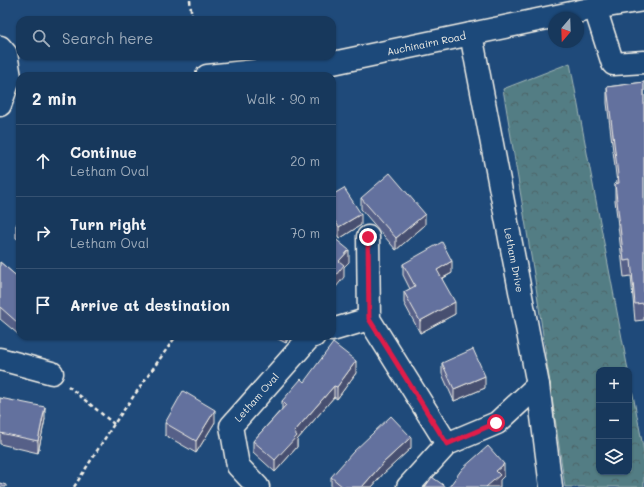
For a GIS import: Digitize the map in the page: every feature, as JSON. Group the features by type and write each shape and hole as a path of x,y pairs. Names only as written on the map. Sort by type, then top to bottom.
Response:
{"street":[{"name":"Auchinairn Road","path":"246,72 333,63 595,8 644,0"},
{"path":"595,8 613,64 644,62"},
{"name":"Letham Drive","path":"471,34 538,385 551,487"},
{"path":"0,47 6,54 15,77 0,105"},
{"path":"368,237 369,319 447,444"},
{"path":"336,329 369,319"},
{"name":"Letham Oval","path":"258,487 238,466 231,426 307,340"},
{"path":"0,358 52,373"},
{"path":"408,487 447,444 496,423 538,385"}],"path":[{"path":"190,0 192,16"},
{"path":"74,487 114,424 173,340"},
{"path":"52,373 114,424"}],"green space":[{"path":"570,63 627,367 596,367 596,475 632,475 632,390 644,452 644,487 565,487 535,280 503,89"}],"building":[{"path":"644,82 644,303 635,304 631,260 624,261 615,184 619,183 607,87"},
{"path":"390,173 425,214 396,238 361,198"},
{"path":"344,188 361,214 339,227 336,223 336,193"},
{"path":"336,239 349,250 339,261 344,265 336,275"},
{"path":"442,242 452,261 437,270 455,302 420,321 404,292 415,286 403,264"},
{"path":"0,262 16,276 16,321 0,307"},
{"path":"333,343 356,361 337,387 334,386 294,432 297,436 275,460 253,441 286,405 282,401 301,379 304,382"},
{"path":"473,349 485,376 454,389 442,363"},
{"path":"183,391 215,410 196,441 165,423"},
{"path":"0,398 45,407 38,441 0,433"},
{"path":"391,416 411,437 383,463 362,487 343,487 331,477 353,452"},
{"path":"488,446 504,464 496,471 500,475 486,487 449,487 462,469"},
{"path":"432,477 446,487 425,487"},
{"path":"0,483 6,485 6,487 0,487"}],"route":[{"path":"368,237 369,319 447,444 496,423"}]}
